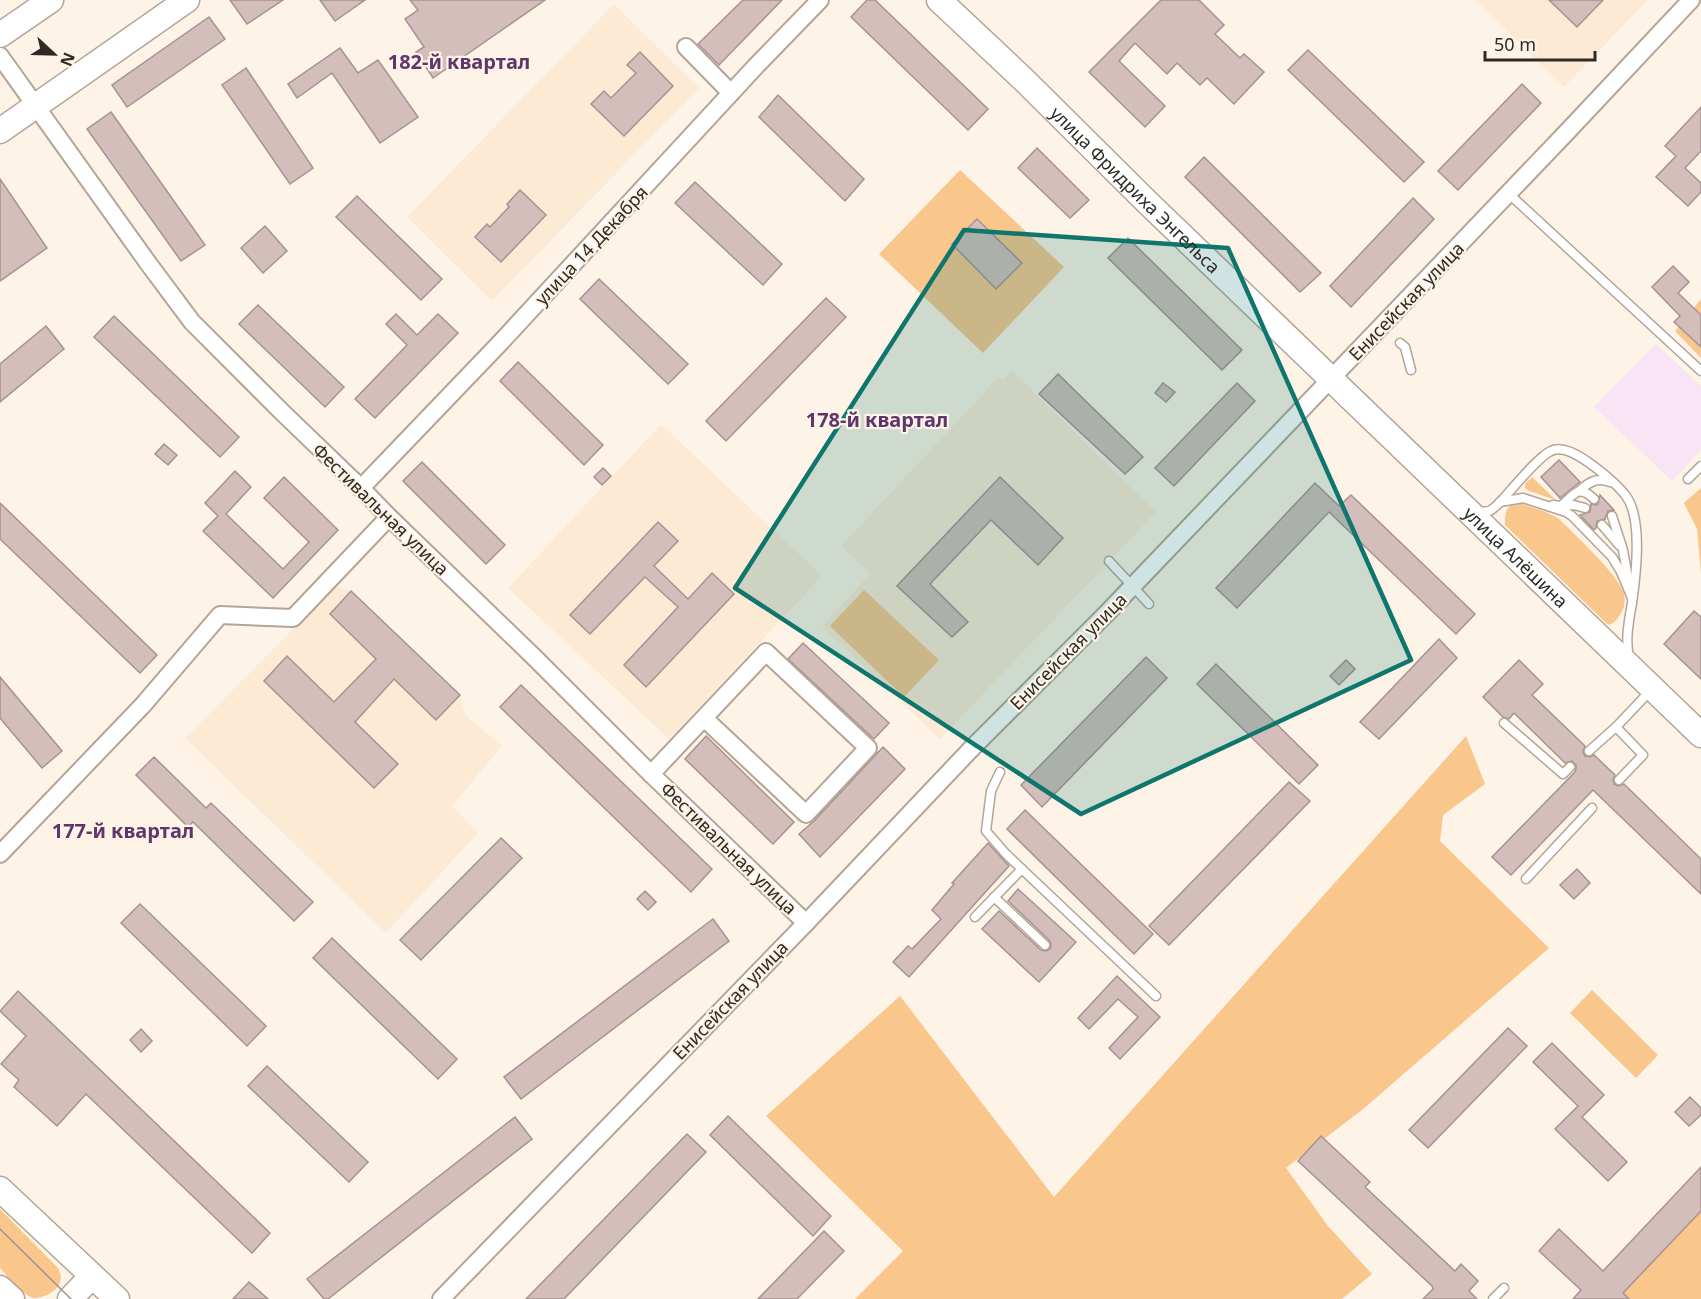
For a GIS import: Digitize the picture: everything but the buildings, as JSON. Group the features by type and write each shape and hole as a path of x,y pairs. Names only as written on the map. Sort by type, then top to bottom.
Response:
{"street":[{"path":"0,35 51,0"},
{"path":"0,131 187,0"},
{"name":"улица 14 Декабря","path":"361,488 500,343 820,0"},
{"name":"улица Фридриха Энгельса","path":"939,0 1331,379"},
{"name":"Енисейская улица","path":"441,1299 806,923 973,747 1106,614 1691,0"},
{"path":"686,47 731,93"},
{"name":"Фестивальная улица","path":"0,56 192,322 282,414 361,488 389,518 806,923"},
{"name":"улица Алёшина","path":"1331,379 1701,735"},
{"path":"0,854 143,705 220,615 293,618 389,518"},
{"path":"651,774 766,652 868,748 806,814 705,719"},
{"path":"0,1189 117,1299"},
{"path":"70,1299 92,1276"},
{"path":"0,1288 12,1299"}],"lane":[{"path":"1508,193 1701,371"},
{"path":"1400,343 1405,347 1411,369"},
{"path":"1469,511 1490,511 1541,458 1556,449 1565,450 1584,459 1626,496 1635,519 1636,569 1629,619 1628,655 1633,667 1646,682 1616,728 1589,750"},
{"path":"1688,479 1701,466"},
{"path":"1561,506 1594,480 1605,480 1616,485"},
{"path":"1577,492 1585,491 1594,499"},
{"path":"1500,503 1523,498 1572,516 1612,557 1632,599"},
{"path":"1542,504 1574,505 1585,508"},
{"path":"1612,516 1623,550 1632,599"},
{"path":"1602,525 1623,550"},
{"path":"1109,561 1149,604"},
{"path":"1504,723 1563,774 1570,767"},
{"path":"1616,728 1643,754 1619,780"},
{"path":"1000,772 991,791 986,831 1022,869 1156,996"},
{"path":"1526,879 1592,808"},
{"path":"975,917 1022,869"},
{"path":"994,897 1045,945"},
{"path":"1494,1299 1504,1288"}],"highlighted area":[{"path":"964,230 1228,248 1411,660 1081,814 735,588"}],"shaded area":[{"path":"1475,0 1648,0 1564,87"},
{"path":"614,4 699,88 492,301 407,217"},
{"path":"960,170 1064,267 983,353 879,254"},
{"path":"1701,299 1701,358 1675,331"},
{"path":"1656,344 1701,386 1701,450 1672,481 1594,407"},
{"path":"1012,371 1156,512 940,739 822,626 871,573 841,546 999,377 1003,380"},
{"path":"661,424 822,576 669,739 508,588"},
{"path":"1532,477 1556,500 1525,488 1525,484"},
{"path":"1701,488 1701,574 1697,529 1684,503"},
{"path":"1517,502 1558,518 1614,576 1625,600 1622,611 1615,622 1608,625 1505,525 1506,511"},
{"path":"336,586 351,591 330,614 376,659 334,702 287,656 264,681 374,788 398,763 355,722 394,679 436,720 460,695 465,715 502,746 452,806 478,833 386,933 185,738"},
{"path":"864,590 939,660 904,697 830,626"},
{"path":"1466,736 1485,784 1443,815 1440,841 1549,948 1362,1110 1286,1168 1328,1226 1372,1274 1342,1299 855,1299 903,1251 766,1116 900,996 1054,1197"},
{"path":"1592,990 1658,1055 1636,1078 1570,1013"},
{"path":"0,1209 58,1268 61,1280 49,1294 37,1298 28,1296 0,1268"},
{"path":"1701,1211 1701,1299 1629,1299 1623,1293"}],"tram line":[{"path":"0,1229 71,1299"}],"district":[{"name":"182-й квартал","path":"459,61"},
{"name":"178-й квартал","path":"877,419"},
{"name":"177-й квартал","path":"123,830"}]}
